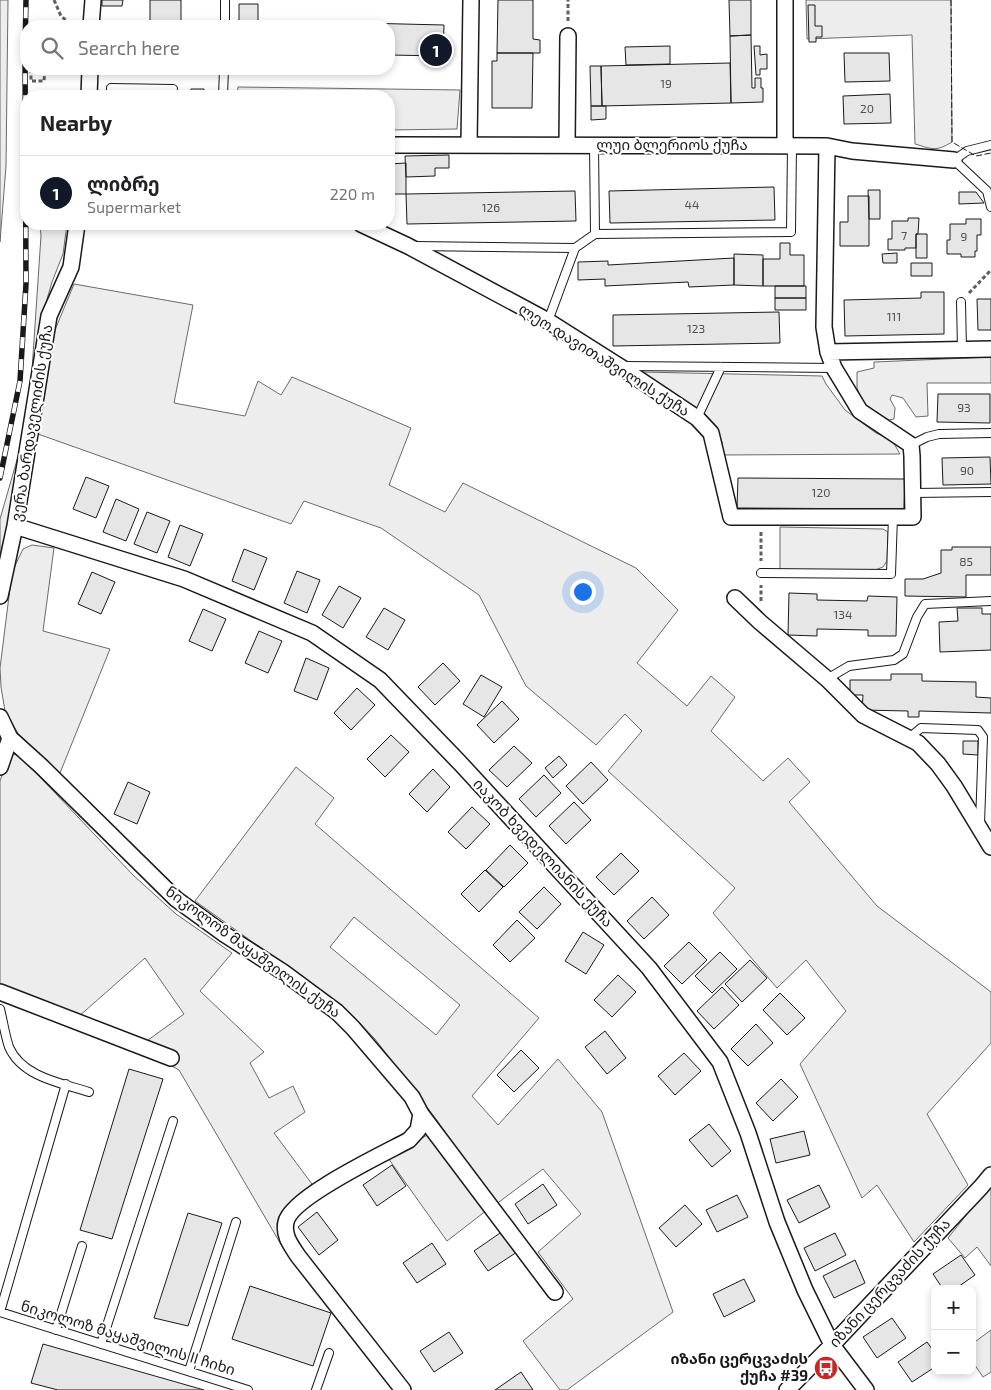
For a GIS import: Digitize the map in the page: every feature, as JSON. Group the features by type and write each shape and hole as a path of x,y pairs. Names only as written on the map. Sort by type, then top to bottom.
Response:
{"street":[{"path":"91,20 93,0"},
{"path":"469,145 471,0"},
{"path":"786,0 789,146"},
{"path":"567,145 568,36"},
{"path":"89,90 90,75"},
{"name":"ლუი ბლერიოს ქუჩა","path":"395,145 827,146 852,151 954,160"},
{"path":"827,146 824,326 828,352 834,368 860,411 911,445 914,493"},
{"name":"ვერა ბარდაველიძის ქუჩა","path":"0,596 15,526 49,316 71,268 76,230"},
{"name":"ლეო დავითაშვილის ქუჩა","path":"374,230 408,246 548,321 697,418 711,433 731,517 913,517 914,493"},
{"path":"828,352 991,349"},
{"name":"იაკობ ხვედელიანის ქუჩა","path":"15,526 184,578 312,633 380,680 460,763 649,968 720,1062 748,1132 777,1222 805,1290 832,1345 866,1390"},
{"path":"735,598 827,679 863,715 918,743 938,764 954,786 991,848"},
{"path":"0,717 10,738 0,767"},
{"name":"ნიკოლოზ მაყაშვილის ქუჩა","path":"10,738 176,899 224,934 283,972 337,1012 354,1028 412,1098 421,1114 555,1292"},
{"path":"0,992 171,1058"},
{"path":"403,1390 298,1256 286,1237 286,1220 295,1207 326,1184 408,1140 418,1130 421,1114"},
{"name":"იზანი ცერცვაძის ქუჩა","path":"787,1390 832,1345 991,1175"}],"lane":[{"path":"225,0 225,20"},
{"path":"223,90 224,75"},
{"path":"111,90 111,88 174,89"},
{"path":"594,145 595,234"},
{"path":"548,321 575,248 595,234 791,232 789,146"},
{"path":"991,146 967,151 954,160 987,191 991,207"},
{"path":"408,246 575,248"},
{"path":"961,302 962,349"},
{"path":"619,366 834,368"},
{"path":"697,418 721,367"},
{"path":"911,445 927,436 939,434 991,433"},
{"path":"914,493 991,492"},
{"path":"762,573 891,574 893,517"},
{"path":"827,679 849,666 894,660 903,654 916,617 925,604 991,601"},
{"path":"909,738 921,728 978,730 983,737 980,829"},
{"path":"0,1009 10,1048 20,1065 36,1075 89,1092"},
{"name":"ნიკოლოზ მაყაშვილის II ჩიხი","path":"66,1084 0,1312 248,1390"},
{"path":"101,1344 174,1121"},
{"path":"189,1371 236,1222"},
{"path":"56,1330 82,1246"},
{"path":"316,1390 329,1353"}],"path":[{"path":"54,0 61,16 66,20"},
{"path":"568,0 568,36"},
{"path":"31,75 31,81 44,81 44,75"},
{"path":"961,302 991,270"}],"shaded area":[{"path":"0,0 8,0 6,166 0,242"},
{"path":"806,0 951,0 952,142 934,149 915,144 912,35 807,39"},
{"path":"238,87 460,90 457,129 395,130 395,90 238,90"},
{"path":"40,230 66,230 63,254 43,313 31,385"},
{"path":"74,284 193,305 174,403 245,416 258,381 281,395 292,377 411,428 389,485 445,512 463,483 636,568 678,610 637,663 687,706 711,676 735,697 711,731 763,781 788,758 810,782 789,802 877,906 991,992 991,1043 927,1114 968,1185 914,1242 877,1185 862,1198 800,1064 846,1011 806,960 777,988 713,913 735,888 608,771 642,731 625,714 596,745 526,686 479,595 381,528 304,501 291,524 38,434 55,330"},
{"path":"991,357 991,383 927,383 928,416 916,417 903,398 892,395 890,399 895,408 894,419 889,420 864,406 857,388 857,372 874,368 874,362"},
{"path":"642,372 822,376 845,410 876,433 892,440 900,454 723,455 722,442 714,425"},
{"path":"19,453 0,575 0,519"},
{"path":"780,527 883,529 888,532 887,561 883,567 875,570 780,570"},
{"path":"32,545 54,548 43,631 110,649 60,773 19,735 5,711 1,687 0,668 12,572 23,549"},
{"path":"13,754 20,756 133,875 176,914 232,953 200,991 264,1052 250,1063 269,1098 293,1086 305,1112 274,1133 312,1184 285,1209 277,1223 283,1248 179,1070 170,1065 144,1043 184,1014 145,958 77,1018 0,985 0,781 8,759"},
{"path":"296,767 334,798 315,824 539,1018 472,1096 498,1125 558,1059 602,1112 673,1312 567,1390 560,1390 523,1341 573,1299 538,1252 581,1214 543,1169 495,1205 436,1119 375,1039 344,1007 195,901","holes":["354,917 460,1005 436,1035 330,947"]},
{"path":"429,1134 487,1210 447,1241 388,1158"},
{"path":"991,1184 991,1266 977,1247 965,1258 948,1238"},
{"path":"991,1330 991,1372 983,1377 976,1367 976,1341"}],"building":[{"path":"102,0 123,0 122,6 102,6"},
{"path":"150,0 181,0 181,20 150,20"},
{"path":"498,0 533,0 533,39 540,40 540,53 497,53"},
{"path":"729,0 751,0 751,35 730,36"},
{"path":"239,4 258,4 258,20 239,20"},
{"path":"808,5 815,5 815,26 822,26 822,37 816,37 816,42 809,42"},
{"path":"395,24 444,25 443,56 395,55"},
{"path":"751,35 752,88 755,88 755,78 761,78 763,102 731,103 730,36"},
{"path":"670,46 670,64 626,65 625,47"},
{"path":"754,46 760,46 760,55 767,54 767,69 760,69 760,75 756,75"},
{"path":"497,53 533,53 532,108 492,108 492,61 497,61"},
{"path":"844,53 889,53 890,81 845,82"},
{"path":"730,63 731,103 602,106 601,66"},
{"path":"590,66 601,66 602,106 591,106"},
{"path":"890,94 891,123 844,124 843,96"},
{"path":"591,106 606,106 606,119 591,120"},
{"path":"449,155 449,168 435,168 435,176 406,177 405,156"},
{"path":"406,163 406,194 395,194 395,164"},
{"path":"774,187 775,220 610,223 609,191"},
{"path":"868,190 880,190 880,219 869,219"},
{"path":"575,191 576,221 407,224 406,194"},
{"path":"959,192 976,192 984,203 959,204"},
{"path":"848,196 869,196 869,246 840,246 840,222 848,222"},
{"path":"908,218 919,218 916,248 888,250 888,239 892,239 892,221 908,221"},
{"path":"966,219 981,219 981,235 977,235 975,257 947,254 947,240 950,240 950,224 966,224"},
{"path":"916,234 927,234 927,258 916,258"},
{"path":"780,243 790,243 790,255 804,255 804,286 763,286 763,259 780,259"},
{"path":"897,253 897,263 883,263 882,254"},
{"path":"734,254 763,255 763,286 734,285"},
{"path":"734,258 734,285 689,287 688,282 605,286 605,279 578,280 578,262 608,261 608,265"},
{"path":"911,263 932,263 932,276 911,276"},
{"path":"775,286 806,286 806,298 775,298"},
{"path":"921,292 944,292 944,334 845,336 844,300 921,298"},
{"path":"775,298 806,298 806,310 775,310"},
{"path":"977,299 991,299 991,330 978,330"},
{"path":"779,312 780,343 613,346 613,315"},
{"path":"938,394 990,394 990,423 937,422"},
{"path":"990,457 991,484 943,485 942,458"},
{"path":"86,477 109,486 96,518 73,509"},
{"path":"738,478 905,479 904,509 737,508"},
{"path":"116,499 139,509 126,541 103,532"},
{"path":"147,512 170,521 157,553 134,544"},
{"path":"180,525 203,534 190,566 168,557"},
{"path":"952,547 991,547 991,575 966,575 966,597 905,596 905,579 923,579 941,573 941,550 952,550"},
{"path":"244,549 267,558 254,590 232,581"},
{"path":"297,571 320,580 307,613 284,603"},
{"path":"92,572 115,582 101,614 78,604"},
{"path":"339,586 361,598 343,628 322,615"},
{"path":"789,593 817,594 817,600 867,601 868,596 897,597 896,636 868,636 868,630 817,629 817,636 788,635"},
{"path":"384,608 405,620 388,650 366,637"},
{"path":"957,608 982,608 982,614 991,614 991,650 940,652 939,622 958,621"},
{"path":"203,609 226,619 212,651 189,641"},
{"path":"259,631 282,641 268,673 245,663"},
{"path":"306,658 329,668 317,700 294,691"},
{"path":"443,663 460,681 435,705 418,687"},
{"path":"891,674 922,674 922,681 976,682 976,697 991,698 991,713 919,711 919,717 908,717 908,711 862,710 863,695 850,695 850,680 891,680"},
{"path":"481,675 502,687 484,717 463,704"},
{"path":"357,688 375,705 351,730 334,713"},
{"path":"502,701 519,719 494,743 477,725"},
{"path":"391,735 409,752 385,777 367,759"},
{"path":"963,741 978,741 978,755 963,754"},
{"path":"514,746 532,763 507,787 489,770"},
{"path":"559,756 567,765 553,778 545,768"},
{"path":"591,762 608,780 583,804 566,786"},
{"path":"433,769 450,787 427,812 409,794"},
{"path":"544,775 561,793 536,817 519,799"},
{"path":"128,782 150,792 137,824 114,814"},
{"path":"574,802 591,820 566,844 549,826"},
{"path":"472,807 490,824 466,849 448,832"},
{"path":"510,845 528,863 504,887 486,870"},
{"path":"621,853 639,871 614,895 596,877"},
{"path":"485,870 503,887 479,912 461,894"},
{"path":"544,887 561,904 537,929 519,912"},
{"path":"652,897 669,915 644,939 627,921"},
{"path":"517,920 535,938 510,962 493,945"},
{"path":"583,932 604,945 586,974 565,961"},
{"path":"689,942 707,960 682,984 664,966"},
{"path":"720,952 737,969 712,993 695,976"},
{"path":"750,960 767,978 742,1002 725,984"},
{"path":"618,975 636,992 612,1017 594,1000"},
{"path":"722,987 739,1005 714,1029 697,1011"},
{"path":"780,993 805,1018 787,1035 763,1010"},
{"path":"756,1024 773,1043 748,1066 731,1049"},
{"path":"605,1031 626,1058 607,1074 585,1047"},
{"path":"521,1050 539,1068 514,1092 497,1075"},
{"path":"684,1053 701,1071 675,1095 658,1076"},
{"path":"129,1069 163,1079 112,1239 80,1230"},
{"path":"781,1079 798,1097 773,1121 756,1103"},
{"path":"709,1124 731,1151 712,1167 689,1140"},
{"path":"804,1131 810,1155 776,1163 770,1139"},
{"path":"392,1165 406,1186 377,1206 363,1185"},
{"path":"543,1184 557,1205 528,1224 515,1204"},
{"path":"819,1185 830,1207 799,1223 787,1200"},
{"path":"737,1195 748,1217 717,1232 706,1210"},
{"path":"685,1205 702,1224 676,1247 659,1228"},
{"path":"317,1212 338,1240 319,1255 298,1227"},
{"path":"188,1213 222,1223 188,1326 154,1318"},
{"path":"503,1231 517,1252 488,1271 474,1251"},
{"path":"835,1233 846,1255 815,1271 804,1248"},
{"path":"432,1243 446,1264 417,1283 403,1263"},
{"path":"961,1255 975,1275 961,1285 940,1285 933,1274"},
{"path":"855,1260 865,1283 834,1298 823,1276"},
{"path":"744,1279 755,1301 724,1317 713,1294"},
{"path":"250,1286 331,1313 313,1366 232,1339"},
{"path":"892,1318 906,1338 877,1358 863,1337"},
{"path":"449,1332 463,1353 434,1372 420,1351"},
{"path":"927,1342 931,1348 931,1370 912,1382 898,1362"},
{"path":"43,1344 204,1390 58,1390 31,1383"},
{"path":"521,1372 533,1390 495,1390"}],"railway":[{"path":"26,0 26,20"},
{"path":"25,75 25,90"},
{"path":"0,478 20,381 26,284 26,230"}],"fence":[{"path":"951,0 952,142 976,156 991,153"}],"place":[{"name":"ლიბრე","path":"436,50"},
{"name":"იზანი ცერცვაძის ქუჩა #39","path":"826,1368"}]}
